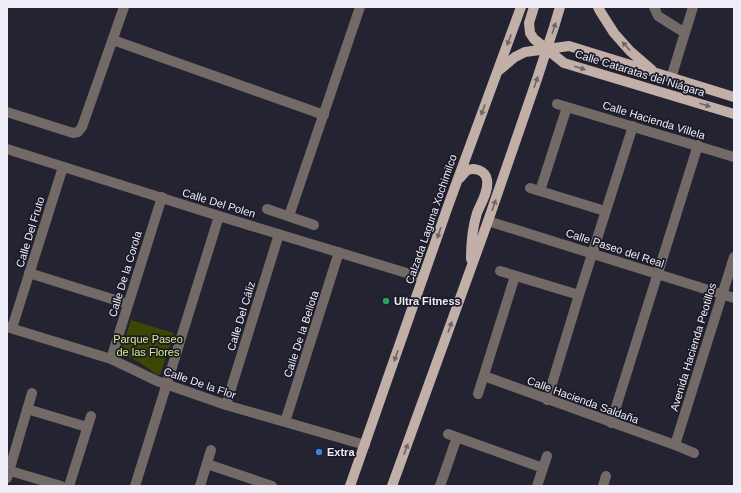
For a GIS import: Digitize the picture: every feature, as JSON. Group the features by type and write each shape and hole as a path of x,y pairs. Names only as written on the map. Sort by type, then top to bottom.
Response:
{"main road":[{"name":"Calzada Laguna Xochimilco","path":"350,486 457,182 521,7"},
{"path":"534,7 529,23 530,33 534,39 547,49"},
{"path":"392,486 488,221 560,7"},
{"path":"598,7 614,33 630,51 655,73"},
{"name":"Calle Cataratas del Niágara","path":"547,49 569,46 734,97"},
{"path":"496,74 515,57 525,52 547,49"},
{"name":"Calle Cataratas del Niágara","path":"547,49 564,63 734,114"},
{"path":"457,182 466,171 472,169 480,170 486,175 486,189 478,212 471,242 472,265"}],"street":[{"path":"7,112 74,133 78,132 82,127 124,7"},
{"path":"289,216 360,7"},
{"path":"654,7 658,16 685,33"},
{"path":"671,78 693,7"},
{"path":"113,40 324,115"},
{"name":"Calle Hacienda Villela","path":"605,211 535,190 562,105 734,157"},
{"path":"547,400 605,211 633,126"},
{"path":"611,423 698,145"},
{"name":"Calle Del Polen","path":"7,149 218,216 423,278"},
{"name":"Calle Del Fruto","path":"10,328 63,167"},
{"name":"Calle De la Corola","path":"111,359 162,197"},
{"path":"267,209 314,225"},
{"path":"136,486 218,216"},
{"name":"Calle Paseo del Real","path":"488,221 734,298"},
{"name":"Calle Del Cáliz","path":"226,405 278,234"},
{"name":"Calle De la Bellota","path":"285,422 339,252"},
{"name":"Avenida Hacienda Peotillos","path":"676,445 734,257"},
{"path":"500,271 579,295"},
{"path":"29,273 128,304"},
{"path":"478,394 515,276"},
{"name":"Calle De la Flor","path":"10,328 111,359 156,382 226,405 365,445"},
{"name":"Calle Hacienda Saldaña","path":"484,376 547,400 676,445 694,453"},
{"path":"32,394 8,473 61,486"},
{"path":"27,409 87,427"},
{"path":"69,486 91,416"},
{"path":"440,486 452,435 543,468"},
{"path":"200,486 211,450"},
{"path":"537,486 547,456"},
{"path":"207,464 269,485"},
{"path":"603,486 606,476"}],"green space":[{"name":"Parque Paseo de las Flores","path":"131,320 174,333 160,375 156,374 139,362 120,353"}],"place":[{"name":"Ultra Fitness","path":"386,301"},
{"name":"Extra","path":"319,452"}]}
